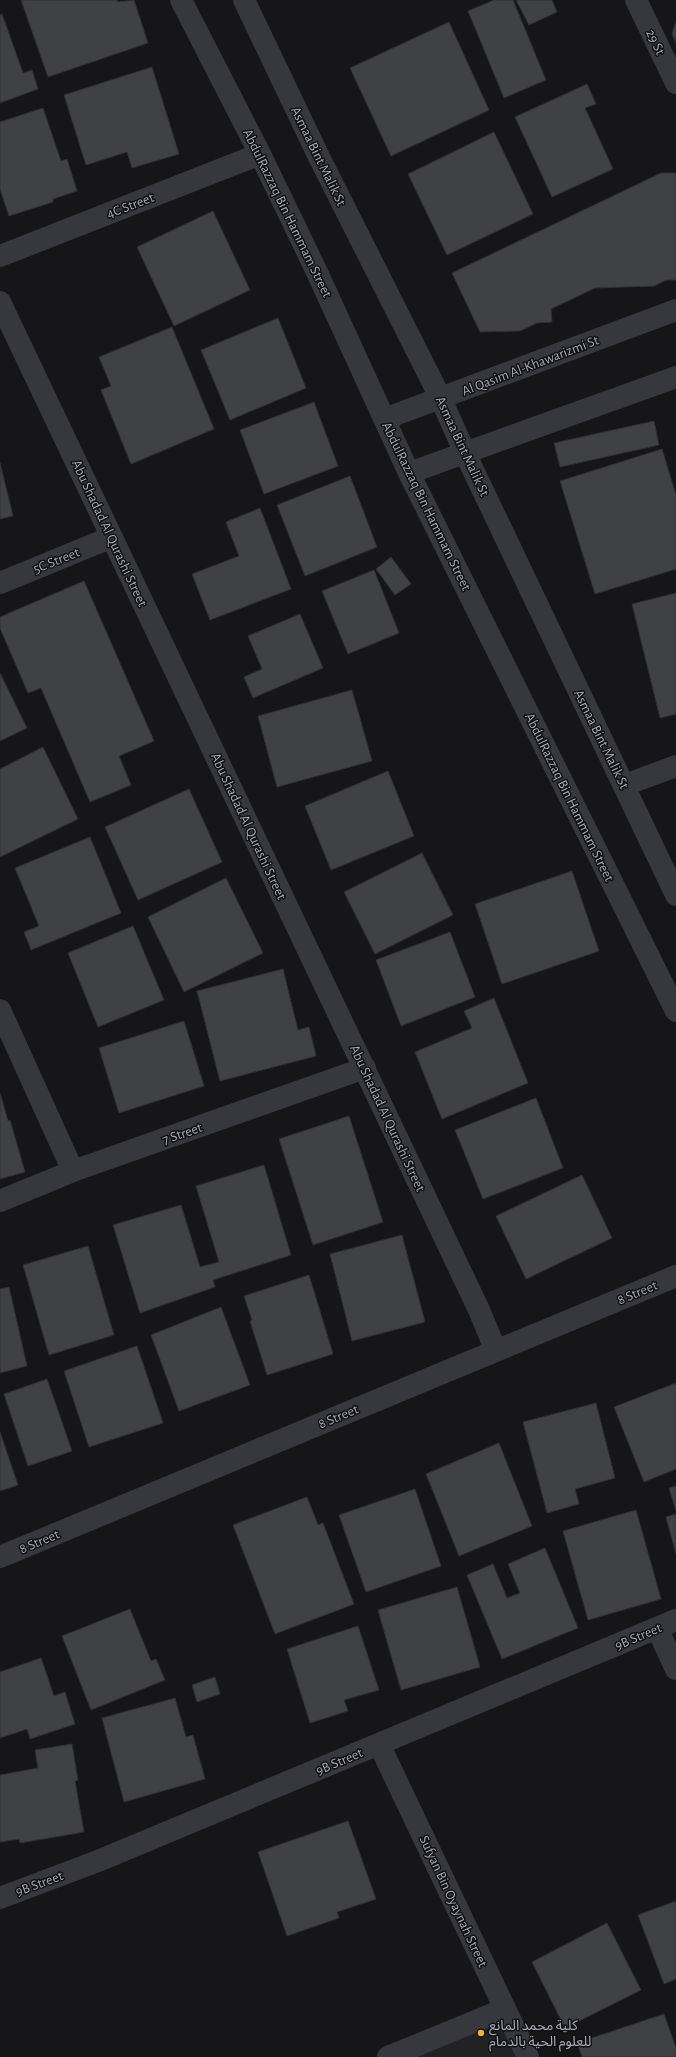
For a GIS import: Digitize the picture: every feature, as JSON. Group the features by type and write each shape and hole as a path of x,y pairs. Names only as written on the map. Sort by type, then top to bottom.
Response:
{"street":[{"name":"AbdulRazzaq Bin Hammam Street","path":"181,0 260,154 316,270 409,473 676,1011"},
{"name":"Asmaa Bint Malik St","path":"244,0 318,157 441,399 676,895"},
{"name":"29 St","path":"636,0 676,83"},
{"name":"4C Street","path":"0,256 260,154"},
{"name":"Abu Shadad Al Qurashi Street","path":"0,302 365,1068 479,1310 496,1350"},
{"name":"Al Qasim Al-Khawarizmi St","path":"384,419 676,310"},
{"path":"409,473 676,377"},
{"name":"5C Street","path":"0,583 112,537"},
{"path":"625,785 676,766"},
{"path":"0,1010 73,1171"},
{"name":"7 Street","path":"0,1201 73,1171 365,1068"},
{"name":"8 Street","path":"0,1557 676,1276"},
{"path":"667,1624 676,1669"},
{"name":"9B Street","path":"0,1898 98,1861 667,1624"},
{"name":"Sufyan Bin Oyaynah Street","path":"379,1744 528,2057"},
{"path":"388,2057 505,2009"}],"shaded area":[{"name":"كلية محمد المانع للعلوم الحية بالدمام","path":"505,2009 526,2057 388,2057"}],"building":[{"path":"21,0 117,0 118,2 134,0 148,43 48,77"},
{"path":"494,0 513,0 546,80 504,98 468,11"},
{"path":"516,0 552,0 557,12 529,25"},
{"path":"2,14 23,73 32,70 38,89 0,103 0,15"},
{"path":"676,21 676,43 672,34"},
{"path":"449,22 489,110 391,156 350,68"},
{"path":"152,67 179,154 132,168 127,152 86,165 64,95"},
{"path":"587,84 596,104 585,108 613,169 552,197 515,117"},
{"path":"43,108 61,161 67,159 77,191 53,199 53,202 9,216 0,189 0,122"},
{"path":"494,132 533,214 447,255 408,174"},
{"path":"661,173 676,173 676,280 666,280 654,286 595,288 551,309 552,322 537,323 520,331 480,332 452,273"},
{"path":"213,211 250,290 174,326 137,247"},
{"path":"278,318 306,388 230,420 201,350"},
{"path":"172,327 214,429 131,464 101,390 111,386 99,357"},
{"path":"314,402 338,466 264,494 240,430"},
{"path":"654,421 659,445 560,467 554,443"},
{"path":"662,449 676,495 676,569 595,594 560,481"},
{"path":"0,463 13,516 0,519"},
{"path":"350,476 377,547 305,576 277,505"},
{"path":"260,508 291,589 210,620 192,574 239,556 226,522"},
{"path":"391,557 411,584 395,595 376,569"},
{"path":"374,570 399,633 348,654 322,591"},
{"path":"84,581 154,741 119,756 131,785 90,802 41,688 28,693 0,628 0,617"},
{"path":"676,593 676,714 660,718 632,604"},
{"path":"300,614 323,668 253,698 244,677 262,669 248,636"},
{"path":"0,673 27,728 0,741"},
{"path":"352,690 372,761 277,787 258,716"},
{"path":"43,747 78,819 0,857 0,769"},
{"path":"388,771 414,836 331,870 305,806"},
{"path":"189,789 222,862 138,900 105,827"},
{"path":"90,837 121,913 31,950 24,932 39,926 15,868"},
{"path":"422,853 453,915 375,954 344,892"},
{"path":"572,871 599,951 502,984 475,904"},
{"path":"226,878 263,953 184,992 148,917"},
{"path":"133,926 164,1000 98,1027 68,953"},
{"path":"450,932 475,997 401,1026 376,960"},
{"path":"283,969 298,1030 309,1027 316,1056 220,1081 197,991"},
{"path":"494,998 528,1083 442,1119 415,1052 472,1028 464,1011"},
{"path":"184,1021 204,1086 119,1113 99,1048"},
{"path":"0,1093 8,1121 10,1120 25,1172 0,1179"},
{"path":"536,1098 563,1168 483,1199 455,1130"},
{"path":"349,1116 383,1222 313,1245 279,1139"},
{"path":"264,1165 291,1255 213,1280 215,1287 140,1313 113,1225 181,1205 200,1267 219,1262 196,1186"},
{"path":"582,1175 612,1238 526,1279 496,1216"},
{"path":"402,1235 425,1322 352,1341 330,1254"},
{"path":"88,1246 114,1335 49,1355 23,1265"},
{"path":"309,1275 333,1354 267,1375 250,1321 252,1320 244,1296"},
{"path":"9,1287 27,1366 0,1373 0,1289"},
{"path":"221,1307 250,1385 179,1411 151,1335"},
{"path":"137,1346 163,1423 89,1447 64,1371"},
{"path":"47,1379 72,1451 28,1466 4,1394"},
{"path":"676,1383 676,1469 644,1482 614,1407"},
{"path":"596,1403 615,1478 575,1489 579,1504 547,1513 523,1422"},
{"path":"0,1432 18,1485 0,1491"},
{"path":"499,1443 532,1526 459,1556 426,1474"},
{"path":"676,1486 676,1511 669,1488"},
{"path":"415,1489 441,1566 366,1592 339,1515"},
{"path":"307,1497 318,1525 323,1523 354,1604 275,1634 233,1525"},
{"path":"636,1510 661,1599 588,1620 563,1531"},
{"path":"676,1514 676,1554 666,1517"},
{"path":"545,1548 578,1628 502,1659 467,1575 493,1564 507,1598 520,1593 508,1564"},
{"path":"457,1587 480,1667 401,1690 378,1610"},
{"path":"130,1609 151,1661 156,1659 165,1680 91,1710 62,1636"},
{"path":"358,1626 379,1690 344,1700 348,1711 310,1723 287,1649"},
{"path":"41,1658 54,1696 65,1692 75,1724 30,1739 27,1729 0,1738 0,1672"},
{"path":"215,1677 220,1694 197,1702 192,1685"},
{"path":"175,1698 186,1737 193,1735 205,1779 124,1802 102,1718"},
{"path":"72,1744 78,1780 75,1781 84,1832 20,1843 19,1839 0,1842 0,1775 38,1768 35,1750"},
{"path":"348,1821 376,1899 337,1912 339,1918 287,1936 258,1852"},
{"path":"676,1901 676,1979 664,1984 638,1915"},
{"path":"607,1923 641,1990 565,2028 532,1962"},
{"path":"664,2014 676,2048 676,2057 582,2057 577,2043"}],"place":[{"name":"كلية محمد المانع للعلوم الحية بالدمام","path":"481,2033"}]}
